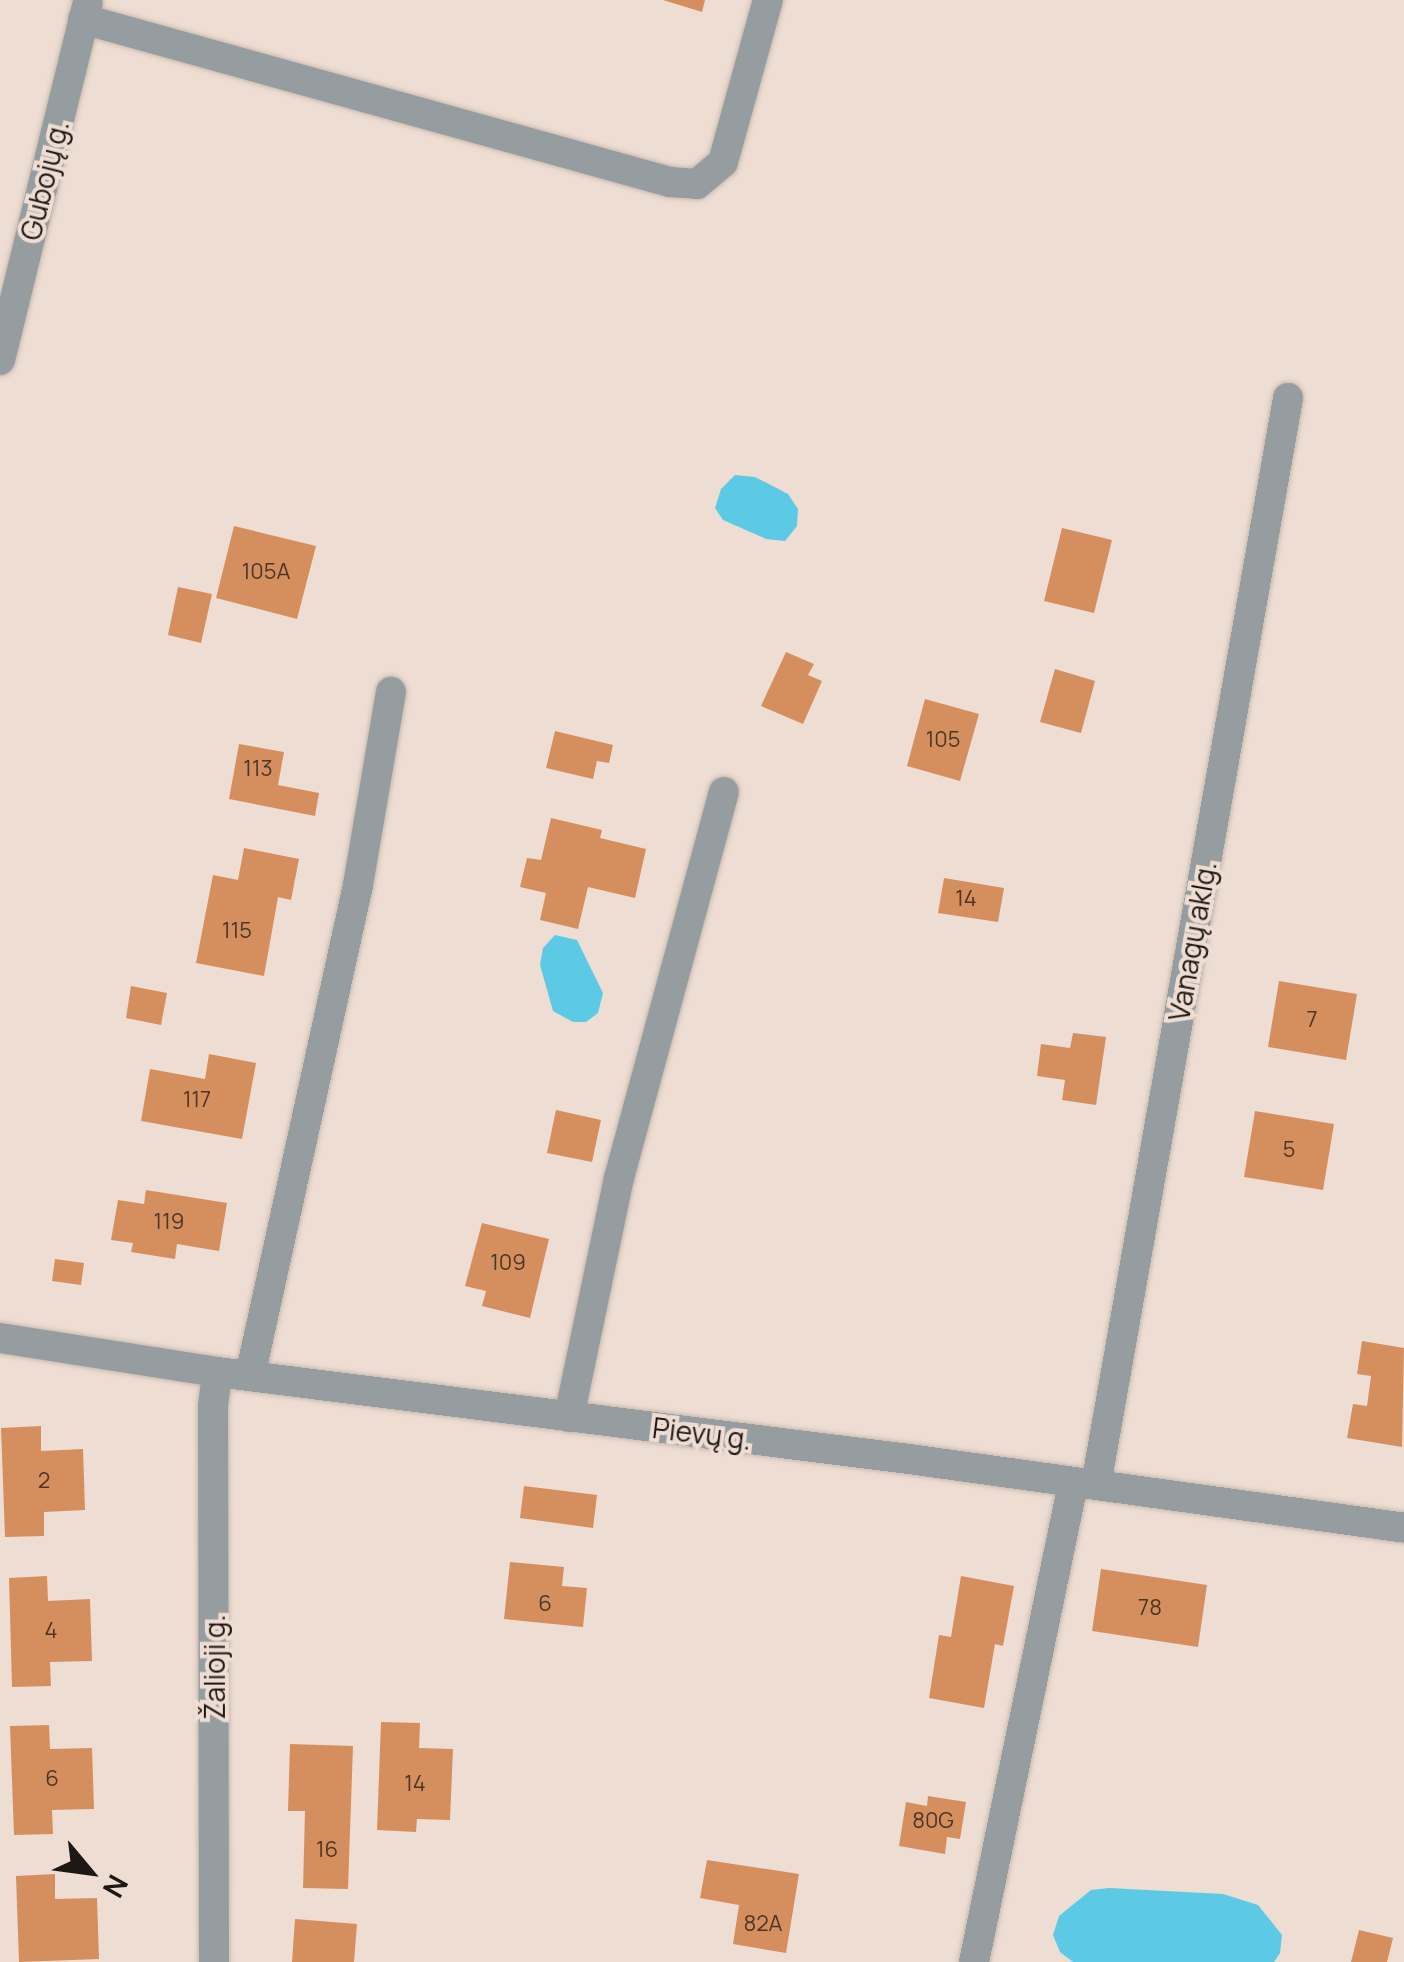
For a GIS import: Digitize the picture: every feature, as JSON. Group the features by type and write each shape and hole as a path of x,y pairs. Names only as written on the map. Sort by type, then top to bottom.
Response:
{"street":[{"path":"86,10 670,182 697,184 723,162 768,0"},
{"name":"Gubojų g.","path":"0,360 86,10"},
{"name":"Vanagų aklg.","path":"974,1962 1084,1483 1288,398"},
{"path":"250,1376 358,885 392,692"},
{"path":"569,1417 619,1178 724,792"},
{"name":"Pievų g.","path":"0,1338 217,1372 1404,1528"},
{"name":"Žalioji g.","path":"214,1962 213,1406 217,1372"}],"water":[{"path":"735,475 755,477 788,494 798,509 797,526 785,541 766,539 723,520 715,508 721,489"},
{"path":"555,935 577,940 603,993 598,1013 586,1022 573,1022 553,1011 540,965 543,948"},
{"path":"1091,1890 1223,1894 1258,1905 1282,1935 1280,1953 1274,1962 1073,1962 1060,1952 1053,1935 1059,1916"}],"building":[{"path":"663,0 705,0 702,12"},
{"path":"234,526 316,546 297,619 216,598"},
{"path":"1062,528 1112,540 1094,613 1044,601"},
{"path":"178,587 212,594 201,643 168,635"},
{"path":"786,652 814,664 808,675 822,681 803,724 761,706"},
{"path":"1055,669 1095,681 1081,733 1040,722"},
{"path":"925,699 979,714 960,781 907,766"},
{"path":"555,731 613,745 609,763 597,761 593,779 546,768"},
{"path":"239,744 284,752 278,785 319,793 315,816 229,799"},
{"path":"551,818 602,830 600,838 646,849 635,898 588,887 578,929 540,920 546,893 520,887 527,858 541,860"},
{"path":"244,848 299,859 291,900 278,897 264,976 196,963 213,875 238,880"},
{"path":"944,878 1004,888 998,922 938,913"},
{"path":"1279,981 1357,994 1346,1060 1268,1047"},
{"path":"131,986 167,993 161,1025 126,1018"},
{"path":"1073,1033 1106,1037 1096,1105 1062,1100 1065,1080 1037,1076 1041,1044 1070,1048"},
{"path":"209,1054 256,1063 242,1139 141,1121 150,1069 205,1079"},
{"path":"556,1110 601,1120 592,1162 547,1153"},
{"path":"1255,1111 1334,1124 1323,1190 1244,1177"},
{"path":"146,1190 227,1203 219,1251 177,1244 175,1259 131,1252 133,1243 111,1240 118,1200 144,1204"},
{"path":"482,1223 549,1239 530,1318 482,1306 486,1291 465,1286"},
{"path":"55,1259 84,1263 81,1285 52,1281"},
{"path":"1362,1341 1404,1348 1402,1447 1347,1438 1353,1404 1367,1406 1371,1376 1357,1374"},
{"path":"41,1426 41,1451 83,1449 85,1510 44,1512 44,1536 5,1537 1,1428"},
{"path":"524,1486 597,1495 593,1528 520,1518"},
{"path":"510,1562 564,1567 562,1586 587,1588 583,1627 504,1619"},
{"path":"1101,1569 1207,1585 1198,1647 1092,1631"},
{"path":"47,1576 48,1601 90,1599 92,1661 50,1662 51,1686 12,1687 9,1578"},
{"path":"961,1576 1014,1586 1003,1646 995,1644 984,1708 929,1698 939,1635 951,1637"},
{"path":"381,1722 420,1723 419,1748 453,1749 450,1820 417,1819 416,1832 377,1830"},
{"path":"49,1725 50,1749 92,1748 94,1809 52,1810 53,1834 14,1835 10,1726"},
{"path":"290,1744 353,1746 348,1889 303,1888 305,1811 288,1811"},
{"path":"928,1796 966,1802 960,1839 947,1837 945,1854 899,1846 906,1802 927,1806"},
{"path":"707,1860 799,1874 786,1953 733,1944 739,1905 700,1898"},
{"path":"55,1874 55,1899 97,1898 99,1959 19,1962 16,1876"},
{"path":"295,1919 357,1924 354,1962 292,1962"},
{"path":"1359,1930 1393,1938 1387,1962 1351,1962"}]}
